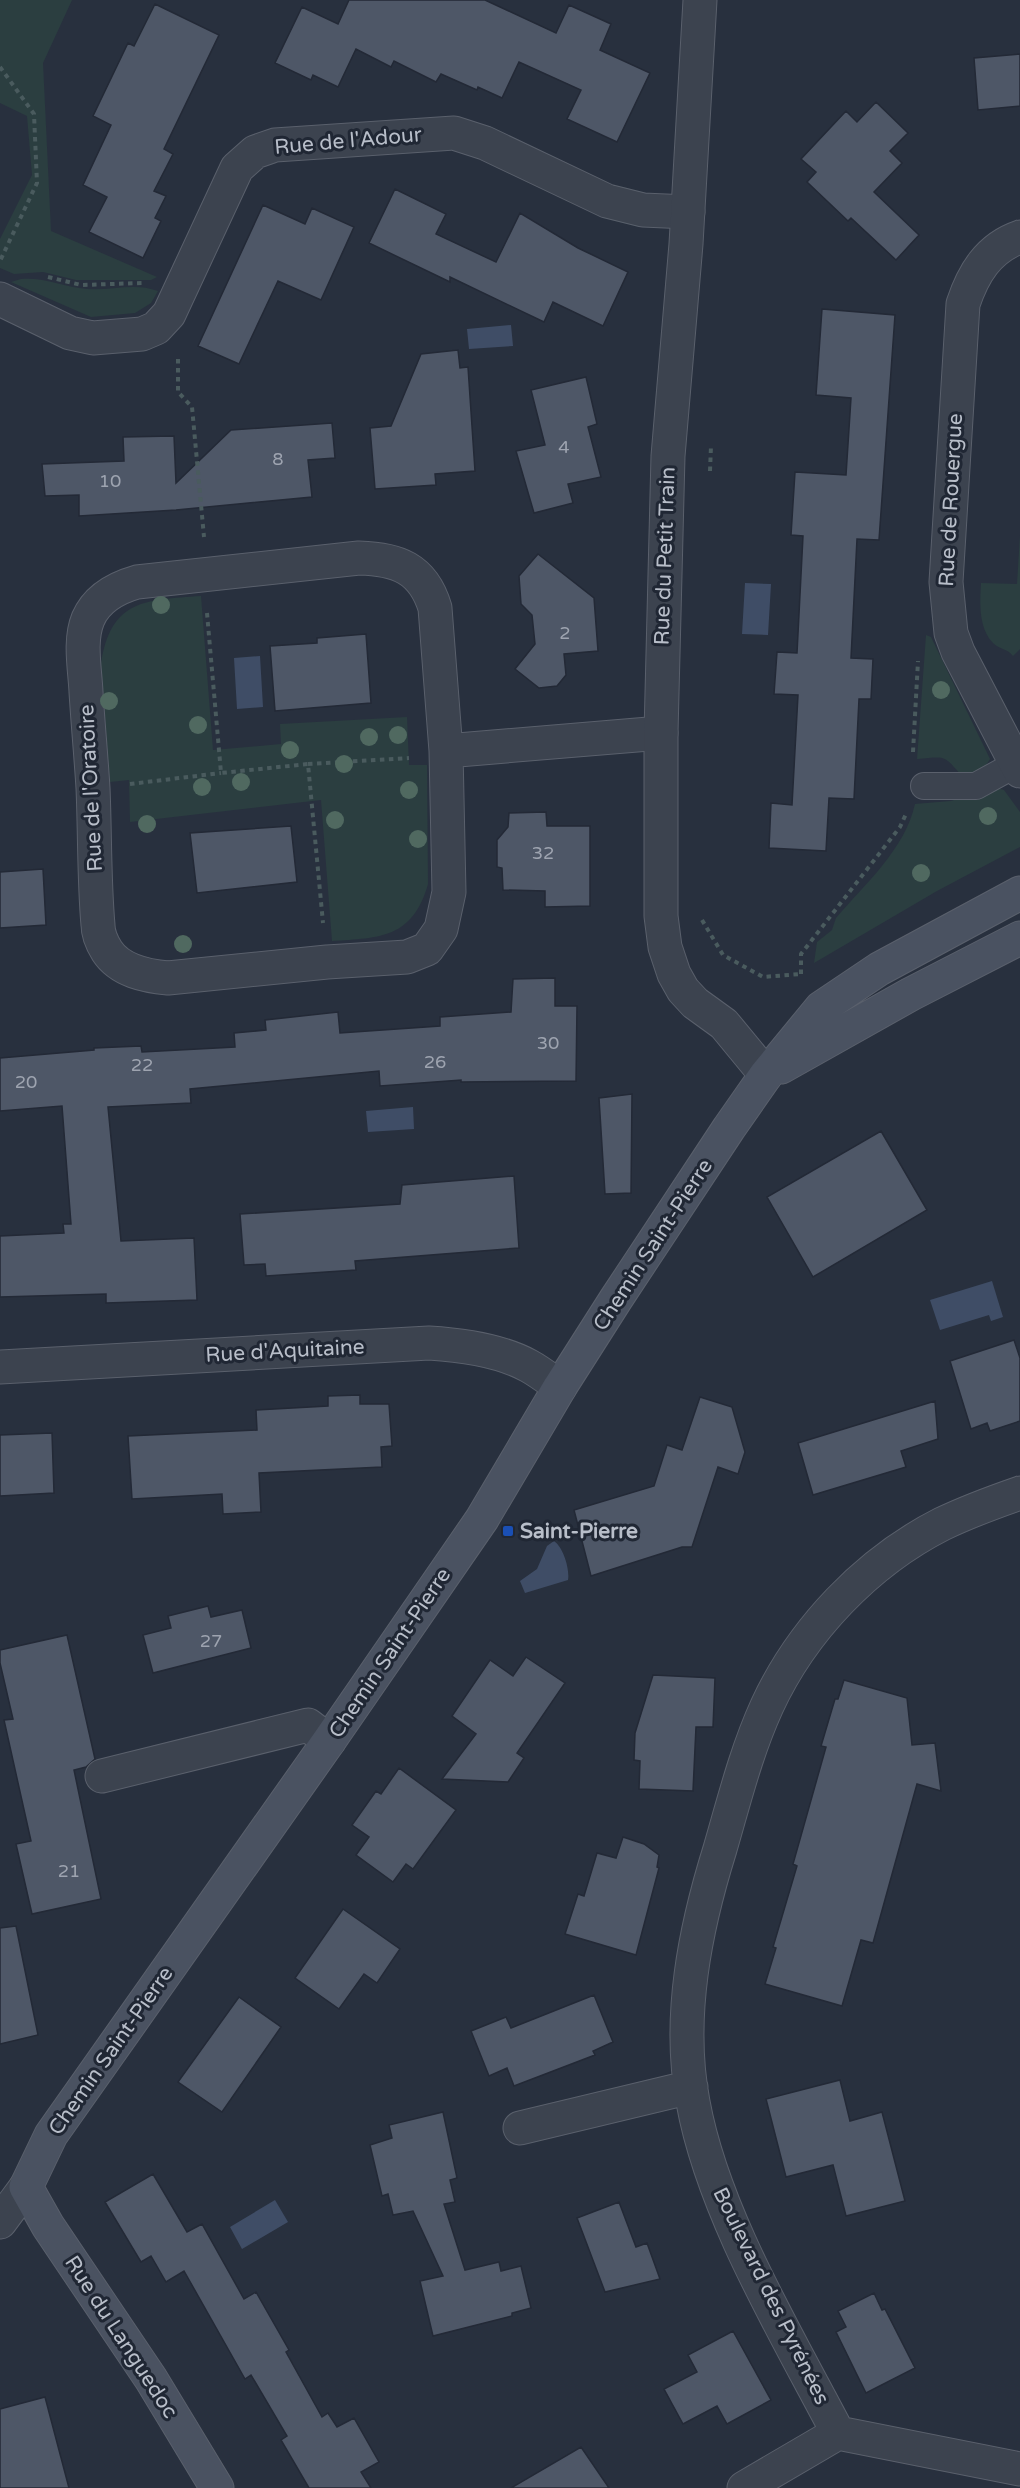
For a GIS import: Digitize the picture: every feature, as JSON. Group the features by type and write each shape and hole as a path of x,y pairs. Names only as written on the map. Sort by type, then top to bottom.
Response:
{"main road":[{"name":"Chemin Saint-Pierre","path":"26,2187 51,2135 329,1741 482,1519 560,1387 766,1075 821,1008 879,969 1020,893"},
{"name":"Chemin Saint-Pierre","path":"766,1075 911,994 1020,938"},
{"name":"Rue du Languedoc","path":"26,2187 48,2226 151,2379 217,2488"}],"street":[{"name":"Rue du Petit Train","path":"700,0 687,212 668,456 661,734 661,916 665,947 674,974 683,990 695,1003 724,1024 766,1075"},
{"name":"Rue de l'Adour","path":"163,323 237,168 255,152 275,145 454,133 485,143 607,201 643,210 687,212"},
{"name":"Rue de Rouergue","path":"1018,767 958,652 950,626 946,582 963,304 974,276 990,254 1020,237"},
{"path":"0,299 70,333 93,338 142,334 163,323"},
{"name":"Rue de l'Oratoire","path":"359,558 390,560 412,572 428,587 435,608 446,753 449,892 441,929 427,949 418,954 407,957 327,962 168,978 143,975 114,960 101,940 98,928 93,789 83,646 88,620 103,598 125,585 359,558"},
{"path":"446,753 661,734"},
{"name":"Rue d'Aquitaine","path":"0,1367 429,1343 454,1344 510,1358 528,1365 560,1387"},
{"name":"Boulevard des Pyrénées","path":"838,2433 734,2228 698,2128 691,2087 688,2019 691,1969 700,1921 753,1739 785,1673 821,1622 845,1595 873,1571 940,1526 974,1510 1020,1493"},
{"path":"102,1776 308,1725 329,1741"},
{"path":"520,2128 691,2087"},
{"name":"Chemin Saint-Pierre","path":"0,2222 26,2187"},
{"path":"744,2488 838,2433 1020,2469"}],"lane":[{"path":"917,786 976,786 1018,767"}],"path":[{"path":"0,67 34,114 37,183 0,261"},
{"path":"42,275 81,285 141,283 180,289"},
{"path":"163,323 177,349 178,393 192,407 221,773"},
{"name":"Rue du Petit Train","path":"709,479 711,444"},
{"path":"698,914 723,955 763,977 801,974 801,954 900,827 917,786 918,659"},
{"path":"93,789 308,764 446,753"},
{"path":"308,764 327,962"}],"shaded area":[{"path":"0,0 72,0 43,63 51,231 157,277 151,280 76,280 43,272 14,274 0,268 0,239 32,175 27,116 0,103"},
{"path":"21,279 38,279 87,289 140,287 158,291 151,303 135,313 91,317 11,282"},
{"path":"1020,535 1020,649 1013,656 998,647 988,637 982,622 980,598 981,583 1017,584"},
{"path":"201,596 213,750 281,744 280,724 407,717 409,765 427,765 428,884 422,902 404,925 380,936 332,941 321,800 130,822 129,780 110,782 101,664 106,643 113,627 122,615 134,607 163,599"},
{"path":"926,635 931,637 990,759 982,769 972,775 963,777 952,764 944,759 934,757 917,759"},
{"path":"994,787 1004,790 1020,812 1020,847 937,891 814,963 817,942 832,930 836,918 894,851 903,836 915,804 951,801"}],"water":[{"path":"511,325 513,346 469,349 467,329"},
{"path":"745,583 771,584 768,635 742,634"},
{"path":"260,656 263,707 237,709 234,658"},
{"path":"413,1107 414,1129 368,1132 366,1111"},
{"path":"992,1281 1003,1317 991,1321 989,1315 940,1330 930,1300"},
{"path":"554,1541 565,1559 568,1580 525,1593 520,1581 537,1569 547,1546"},
{"path":"275,2200 288,2222 242,2249 230,2227"}],"building":[{"path":"349,0 485,0 556,33 569,5 611,24 600,50 650,73 617,142 567,119 581,90 519,62 502,98 441,74 436,82 394,61 391,67 356,49 338,87 313,75 311,80 275,63 302,7 338,24"},
{"path":"155,4 219,35 164,149 173,154 154,191 166,196 155,218 161,221 143,258 89,232 107,197 83,185 111,125 93,116 128,43 134,46"},
{"path":"1020,54 1020,106 978,110 974,58"},
{"path":"876,102 908,133 890,151 902,163 874,192 919,235 896,260 851,218 848,221 807,182 816,172 801,159 846,111 857,122"},
{"path":"395,189 446,214 436,234 496,262 520,213 578,248 628,272 603,326 553,302 544,322 450,277 450,282 369,243"},
{"path":"263,205 305,224 312,208 354,227 321,300 278,281 239,364 198,346"},
{"path":"822,309 895,315 879,540 857,539 851,658 873,659 871,699 859,699 854,799 829,798 826,851 769,848 771,803 792,805 798,695 774,694 777,652 797,653 803,536 791,535 795,472 846,475 851,398 816,395"},
{"path":"458,350 460,368 468,367 475,471 435,474 436,485 375,489 370,428 391,426 421,354"},
{"path":"586,377 597,424 588,427 601,477 568,484 573,503 534,513 516,451 545,445 531,390"},
{"path":"332,423 335,458 308,460 312,497 176,510 79,516 79,495 45,496 42,464 124,461 123,437 174,436 176,483 231,430"},
{"path":"538,554 594,598 598,651 564,654 566,675 557,686 539,688 515,669 535,644 532,615 521,604 519,576"},
{"path":"366,634 371,703 275,711 270,646 317,643 317,638"},
{"path":"546,812 547,826 590,826 590,906 545,907 545,891 503,890 502,868 497,867 497,840 508,827 509,813"},
{"path":"291,826 297,882 197,893 190,833"},
{"path":"43,869 46,925 0,928 0,872"},
{"path":"555,978 555,1006 577,1006 576,1081 461,1082 461,1080 380,1086 379,1071 190,1089 191,1103 108,1107 121,1241 194,1238 197,1300 106,1303 106,1294 0,1297 0,1236 64,1233 63,1224 71,1224 62,1106 0,1111 0,1058 94,1050 94,1048 141,1046 142,1052 235,1047 234,1033 266,1030 265,1020 338,1012 340,1033 440,1026 440,1017 511,1012 513,979"},
{"path":"632,1094 631,1193 605,1194 599,1098"},
{"path":"881,1131 927,1210 813,1277 767,1197"},
{"path":"514,1176 519,1248 355,1261 356,1270 266,1276 265,1264 244,1265 240,1214 400,1204 402,1185"},
{"path":"1014,1340 1020,1358 1020,1421 990,1431 987,1423 971,1429 950,1361"},
{"path":"360,1395 360,1404 389,1404 392,1446 381,1447 382,1467 259,1473 261,1512 223,1514 222,1494 132,1499 128,1436 257,1430 256,1410 328,1406 328,1396"},
{"path":"700,1397 732,1407 745,1452 738,1474 718,1467 692,1547 682,1547 591,1576 574,1510 654,1486 667,1445 682,1450"},
{"path":"935,1401 938,1439 901,1451 906,1467 813,1495 798,1443"},
{"path":"52,1433 54,1493 0,1496 0,1435"},
{"path":"208,1606 211,1617 242,1610 251,1648 153,1673 143,1635 171,1628 168,1616"},
{"path":"67,1635 95,1759 86,1767 74,1770 101,1899 32,1914 16,1844 31,1841 4,1720 13,1719 0,1663 0,1650"},
{"path":"526,1657 565,1683 517,1753 524,1758 508,1782 442,1779 476,1734 452,1716 490,1660 513,1676"},
{"path":"653,1675 715,1678 713,1727 696,1727 693,1791 639,1789 640,1761 634,1760 635,1733"},
{"path":"844,1680 907,1698 912,1745 935,1743 941,1791 917,1784 873,1943 861,1940 842,2006 765,1984 776,1948 773,1947 797,1866 793,1864 826,1747 821,1746 835,1699 838,1699"},
{"path":"399,1768 456,1810 413,1869 406,1864 393,1882 356,1855 369,1837 352,1825 376,1791 381,1794"},
{"path":"623,1837 644,1844 659,1855 657,1867 659,1868 636,1955 565,1934 578,1894 584,1896 597,1853 616,1858"},
{"path":"343,1909 400,1949 377,1983 364,1974 339,2009 295,1978"},
{"path":"16,1926 38,2035 0,2044 0,1928"},
{"path":"594,1995 613,2042 593,2051 595,2055 514,2086 507,2068 489,2076 471,2031 506,2017 511,2028"},
{"path":"239,1997 281,2027 222,2112 178,2082"},
{"path":"840,2080 850,2121 882,2112 905,2201 846,2216 833,2165 786,2177 766,2099"},
{"path":"443,2112 457,2178 450,2180 455,2202 444,2204 465,2270 499,2262 501,2271 521,2266 531,2308 512,2313 512,2316 433,2336 420,2281 443,2276 413,2211 393,2215 388,2194 382,2196 370,2145 392,2138 389,2125"},
{"path":"153,2174 187,2232 202,2224 244,2299 256,2292 289,2350 286,2352 322,2417 328,2413 337,2427 354,2418 379,2462 361,2472 371,2488 309,2488 281,2440 287,2436 251,2375 245,2379 184,2271 166,2282 151,2256 141,2262 105,2202"},
{"path":"619,2202 636,2247 647,2243 660,2279 605,2292 577,2218"},
{"path":"874,2293 882,2310 885,2309 915,2368 866,2393 836,2332 846,2327 838,2311"},
{"path":"733,2331 771,2400 727,2424 717,2406 683,2424 664,2389 697,2372 688,2355"},
{"path":"45,2397 69,2488 0,2488 0,2409"},
{"path":"581,2447 609,2488 511,2488"}],"place":[{"name":"Saint-Pierre","path":"508,1531"}]}
